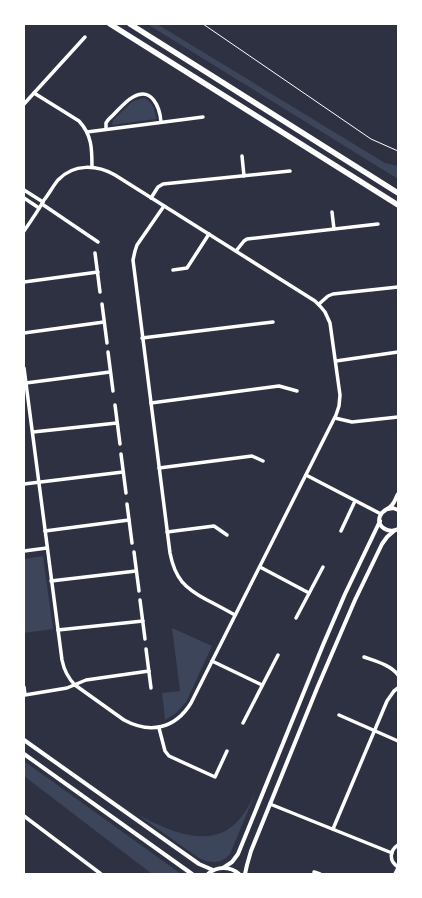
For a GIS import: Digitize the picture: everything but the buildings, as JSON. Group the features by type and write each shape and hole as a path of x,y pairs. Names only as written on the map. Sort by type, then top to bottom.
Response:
{"highway":[{"path":"110,24 398,205"},
{"path":"130,24 398,193"}],"street":[{"path":"24,104 85,37"},
{"path":"34,92 79,121 87,132 91,143 92,167"},
{"path":"106,130 106,123 108,120 128,100 139,94 148,95 155,102 159,111 161,122"},
{"path":"87,132 203,117"},
{"path":"242,156 244,176"},
{"path":"24,231 54,186 63,176 75,169 92,167 102,169 312,299 319,304 330,323 340,395 339,406 335,418 187,710 170,724 158,728 132,725 75,685 69,678 64,668 51,581 24,368"},
{"path":"150,198 158,187 163,184 290,171"},
{"path":"24,190 98,242"},
{"path":"24,198 39,208"},
{"path":"164,206 139,241 134,254 133,267 172,564 176,574 192,592 235,615"},
{"path":"332,212 334,229"},
{"path":"236,251 247,239 378,224"},
{"path":"173,270 187,268 209,234"},
{"path":"95,253 100,292"},
{"path":"24,282 98,272"},
{"path":"319,304 328,296 333,294 398,287"},
{"path":"102,304 106,343"},
{"path":"24,333 104,322"},
{"path":"142,338 273,322"},
{"path":"108,352 113,391"},
{"path":"336,361 398,352"},
{"path":"26,383 110,372"},
{"path":"151,403 279,386 297,391"},
{"path":"115,405 120,444"},
{"path":"335,418 352,422 398,417"},
{"path":"33,432 117,423"},
{"path":"121,454 126,493"},
{"path":"159,468 252,456 263,461"},
{"path":"24,484 123,472"},
{"path":"306,475 381,514"},
{"path":"388,509 398,494"},
{"path":"341,531 356,501"},
{"path":"127,504 132,543"},
{"path":"224,868 232,862 238,854 317,658 345,594 380,521 381,514 383,511 388,509 393,508 398,510"},
{"path":"45,531 130,520"},
{"path":"380,521 386,530 396,530"},
{"path":"167,532 214,526 227,535"},
{"path":"245,874 249,855 327,663 382,544 387,537 396,530"},
{"path":"24,551 47,548"},
{"path":"134,552 139,591"},
{"path":"260,567 309,593"},
{"path":"296,618 323,567"},
{"path":"51,581 136,571"},
{"path":"140,600 145,639"},
{"path":"58,630 142,621"},
{"path":"146,649 151,688"},
{"path":"243,723 278,655"},
{"path":"364,657 390,668 398,675"},
{"path":"212,660 262,685"},
{"path":"24,686 25,695 67,688 86,680 149,671"},
{"path":"333,829 387,701 398,688"},
{"path":"340,716 398,741"},
{"path":"158,728 168,756 215,777 227,751"},
{"path":"24,740 199,864 213,870"},
{"path":"24,754 192,874"},
{"path":"270,804 392,853"},
{"path":"24,816 101,874"},
{"path":"395,874 398,867 394,865 391,856 394,848 398,846"},
{"path":"208,874 213,870 224,868 234,870 240,874"},
{"path":"314,872 320,874"}],"path":[{"path":"203,24 371,139 398,151"}],"shaded area":[{"path":"147,24 157,24 385,163 398,166 398,179"},
{"path":"144,98 150,102 153,107 156,119 112,125 113,120 132,102"},
{"path":"43,556 53,629 24,633 24,559"},
{"path":"172,628 212,646 186,702 176,713 165,720 162,693 180,691"},
{"path":"24,761 181,874 152,874 24,776"},
{"path":"256,792 230,854 223,860 216,862 199,858 138,815 162,826 189,835 215,835 227,830 238,821 246,811"}]}
